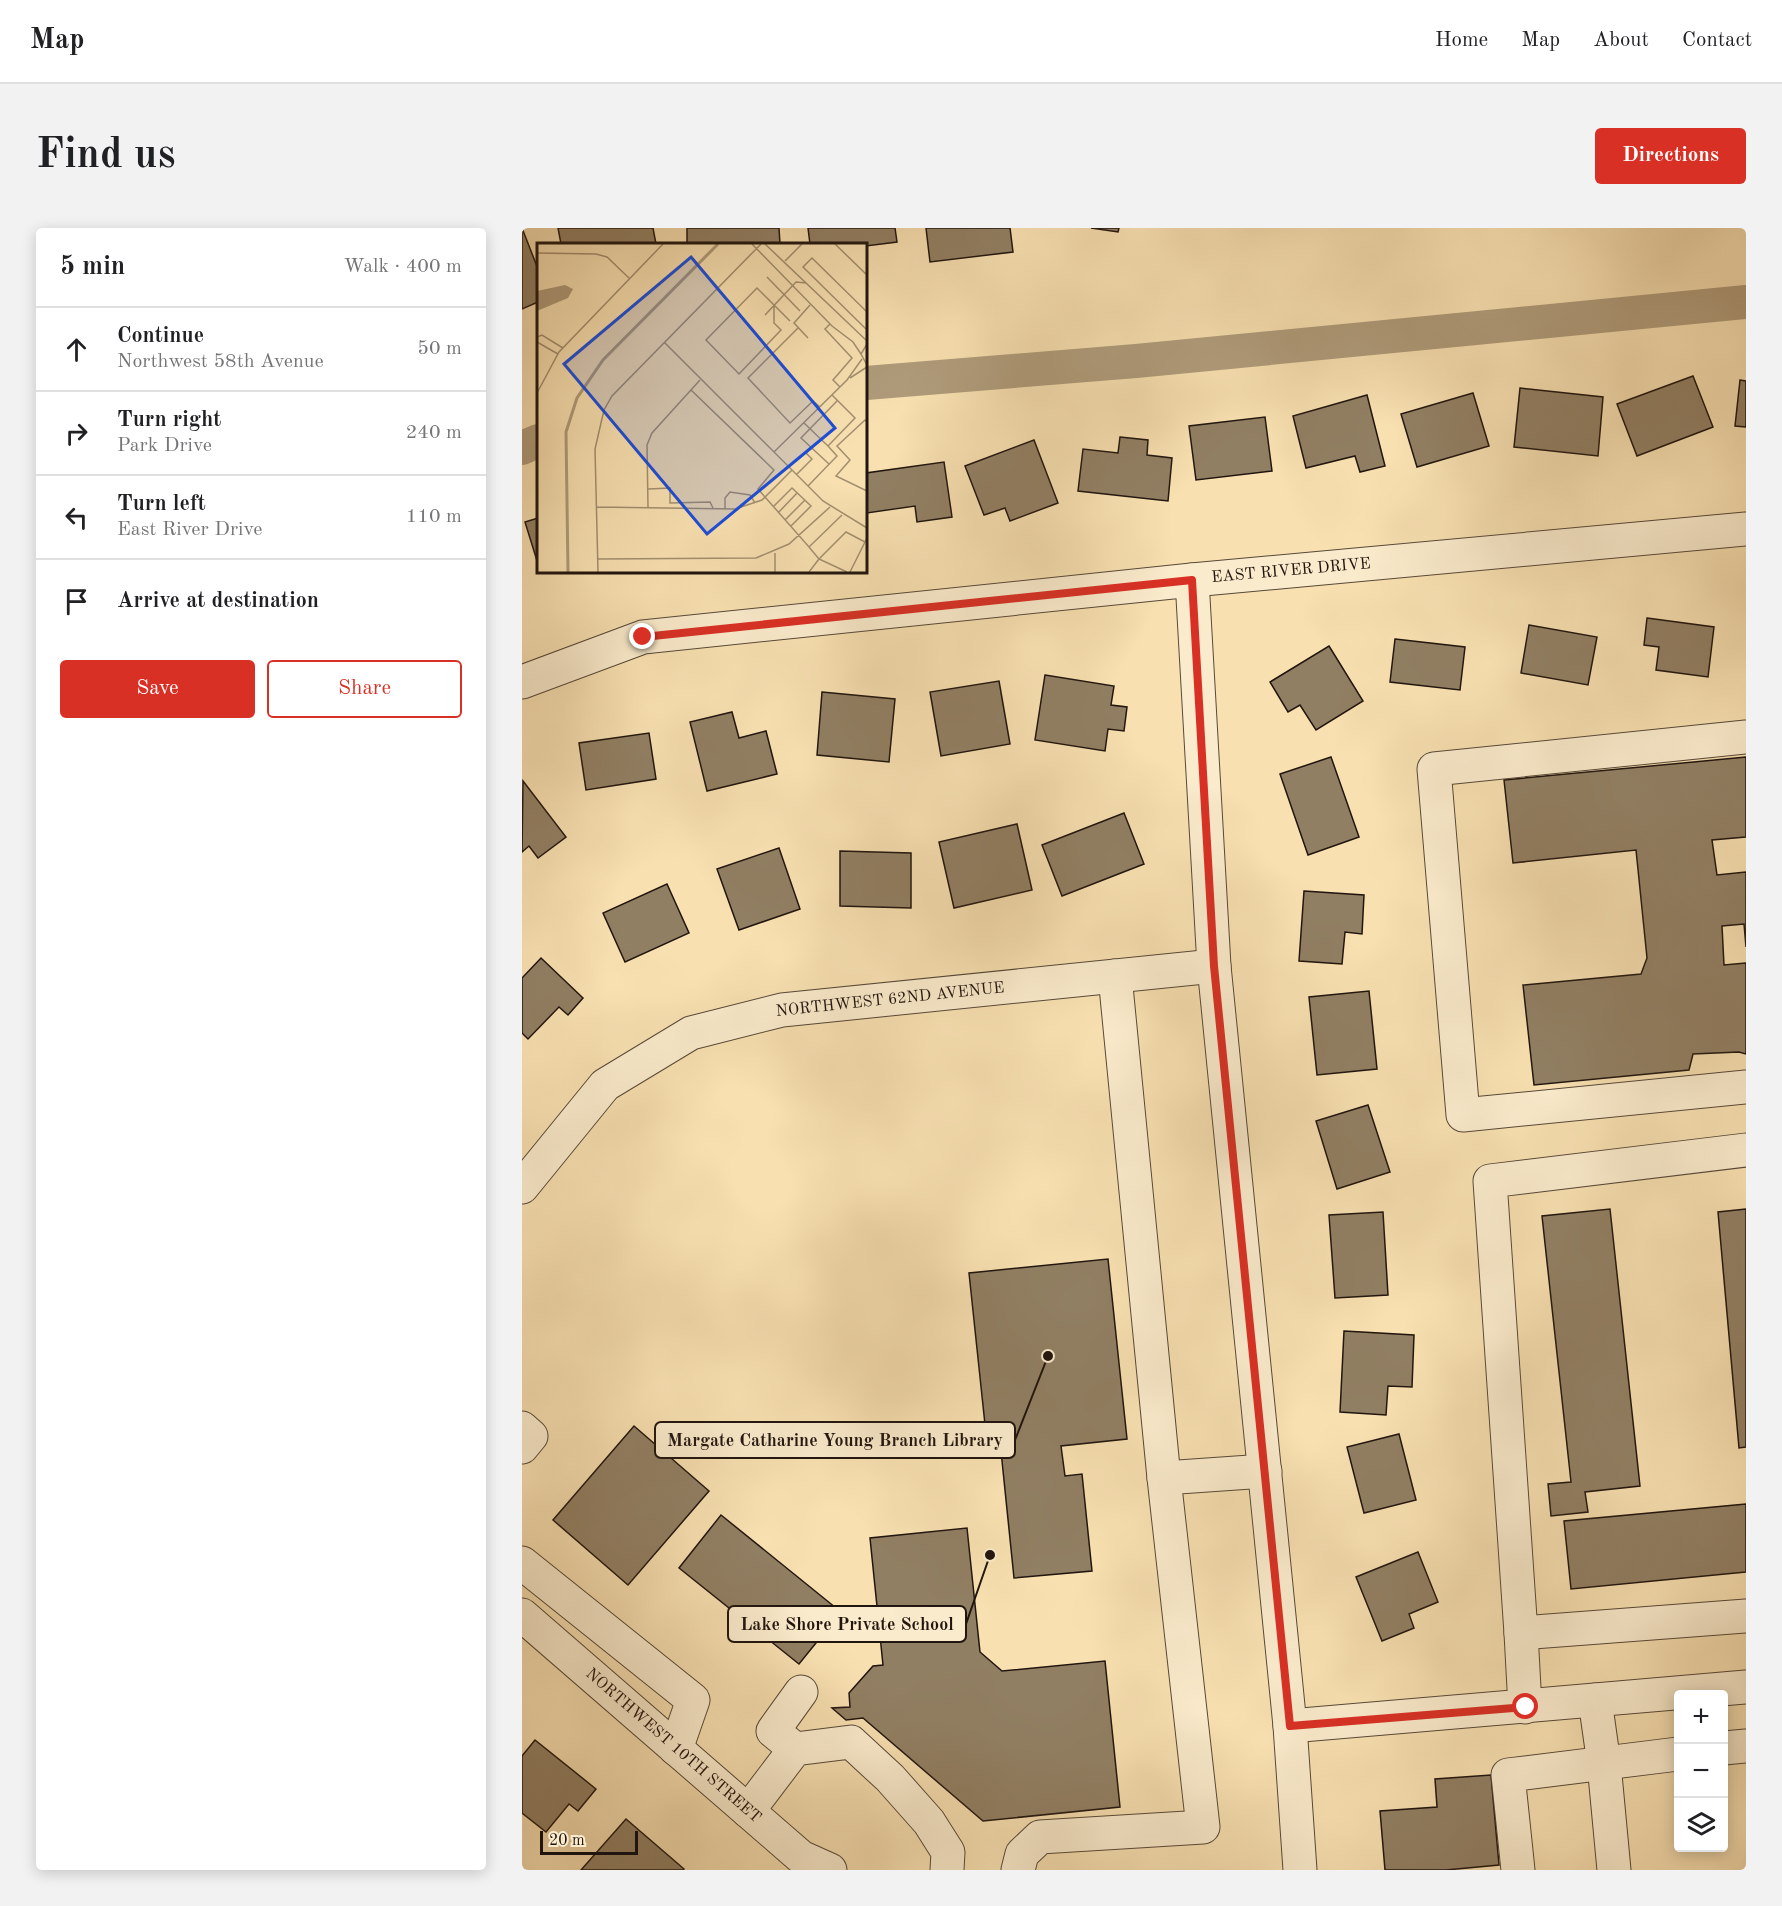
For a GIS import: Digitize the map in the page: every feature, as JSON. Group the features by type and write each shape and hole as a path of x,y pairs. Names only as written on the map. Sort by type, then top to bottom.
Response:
{"street":[{"name":"EAST RIVER DRIVE","path":"522,682 643,637 1192,580 1746,529"},
{"path":"1192,580 1214,966 1290,1726 1300,1870"},
{"path":"1746,737 1434,769 1463,1115 1746,1087"},
{"name":"NORTHWEST 62ND AVENUE","path":"522,1187 605,1085 691,1033 782,1010 1214,966"},
{"path":"1018,1870 1022,1854 1040,1837 1203,1827 1164,1478 1115,976"},
{"path":"1526,1707 1490,1180 1746,1150"},
{"path":"522,1428 531,1436 522,1447"},
{"path":"1164,1478 1265,1471"},
{"path":"522,1563 693,1700 676,1749"},
{"name":"NORTHWEST 10TH STREET","path":"522,1615 801,1857 830,1870"},
{"path":"1521,1633 1746,1616"},
{"path":"1290,1726 1746,1688"},
{"path":"795,1749 773,1731 801,1692"},
{"path":"1595,1700 1604,1764 1614,1870"},
{"path":"748,1811 795,1749 851,1742 890,1778 929,1822 948,1852 947,1870"},
{"path":"1728,1748 1746,1746"},
{"path":"1518,1870 1508,1775 1674,1755"}],"building":[{"path":"522,228 537,266 537,302 522,309"},
{"path":"558,228 653,228 656,243 561,243"},
{"path":"687,228 779,228 780,243 687,243"},
{"path":"808,228 895,228 897,242 867,246 867,243 810,243"},
{"path":"926,228 1010,228 1013,252 930,262"},
{"path":"1091,228 1119,228 1118,232"},
{"path":"1693,376 1713,427 1637,456 1617,404"},
{"path":"1740,380 1746,381 1746,427 1735,426"},
{"path":"1520,388 1603,397 1598,456 1514,447"},
{"path":"1473,393 1489,446 1417,467 1401,414"},
{"path":"1367,395 1385,466 1360,472 1355,456 1306,468 1293,416"},
{"path":"1265,417 1272,471 1196,480 1189,426"},
{"path":"1120,437 1148,440 1147,455 1172,458 1168,501 1078,491 1083,449 1118,453"},
{"path":"1034,440 1058,503 1010,521 1005,508 984,515 965,466"},
{"path":"944,462 952,517 917,522 915,506 867,513 867,473"},
{"path":"537,518 537,561 525,522"},
{"path":"1647,618 1714,627 1708,677 1656,670 1659,647 1644,645"},
{"path":"1529,625 1597,637 1588,685 1521,673"},
{"path":"1395,639 1465,647 1460,690 1390,682"},
{"path":"1329,646 1363,701 1316,730 1300,705 1288,712 1270,682"},
{"path":"1045,675 1114,686 1111,705 1127,707 1124,731 1108,729 1105,751 1035,740"},
{"path":"999,681 1010,744 941,756 930,692"},
{"path":"822,692 895,699 889,762 817,755"},
{"path":"732,712 739,738 766,731 777,774 707,791 690,722"},
{"path":"649,733 656,779 586,790 579,743"},
{"path":"1331,757 1359,837 1308,855 1280,774"},
{"path":"1746,757 1746,837 1712,840 1717,875 1746,872 1746,947 1744,924 1722,926 1724,965 1746,963 1746,1054 1739,1052 1693,1054 1689,1070 1534,1085 1523,985 1641,974 1647,958 1636,850 1513,863 1504,780"},
{"path":"523,781 566,837 538,858 529,846 522,852"},
{"path":"1124,813 1144,864 1062,896 1042,845"},
{"path":"1017,824 1032,890 954,908 939,842"},
{"path":"779,848 800,909 739,930 717,869"},
{"path":"840,851 911,853 911,908 840,906"},
{"path":"667,884 689,933 625,962 603,913"},
{"path":"1304,891 1364,895 1362,934 1345,932 1342,964 1299,961"},
{"path":"541,958 583,998 568,1015 559,1007 528,1039 522,1033 522,978"},
{"path":"1369,991 1377,1069 1317,1075 1309,997"},
{"path":"1368,1105 1390,1172 1337,1189 1316,1121"},
{"path":"1610,1209 1640,1486 1585,1492 1588,1512 1551,1516 1548,1484 1571,1482 1542,1216"},
{"path":"1746,1209 1746,1447 1739,1448 1718,1212"},
{"path":"1383,1212 1388,1295 1335,1298 1329,1215"},
{"path":"1108,1259 1127,1439 1061,1446 1065,1476 1082,1474 1092,1571 1014,1578 1001,1451 988,1453 969,1273"},
{"path":"1344,1331 1414,1335 1412,1387 1388,1386 1386,1415 1340,1412"},
{"path":"634,1426 709,1491 628,1585 553,1520"},
{"path":"1399,1434 1416,1500 1364,1513 1347,1447"},
{"path":"1746,1504 1746,1572 1571,1589 1564,1521"},
{"path":"721,1515 841,1612 799,1664 679,1568"},
{"path":"967,1528 980,1652 1002,1671 1105,1661 1120,1807 983,1821 863,1718 846,1720 832,1708 850,1707 849,1693 873,1666 883,1665 870,1538"},
{"path":"1418,1552 1438,1602 1409,1614 1414,1628 1382,1641 1356,1577"},
{"path":"535,1740 596,1789 578,1811 569,1804 546,1832 522,1813 522,1756"},
{"path":"1491,1775 1499,1865 1446,1870 1385,1870 1380,1811 1437,1807 1435,1779"},
{"path":"626,1819 684,1869 581,1870"}],"waterway":[{"path":"867,383 1136,361 1746,302"},
{"path":"522,448 537,441"}],"place":[{"name":"Margate Catharine Young Branch Library","path":"1048,1356"},
{"name":"Lake Shore Private School","path":"990,1555"}],"route":[{"path":"643,637 1192,580 1214,966 1290,1726 1526,1707"}]}
